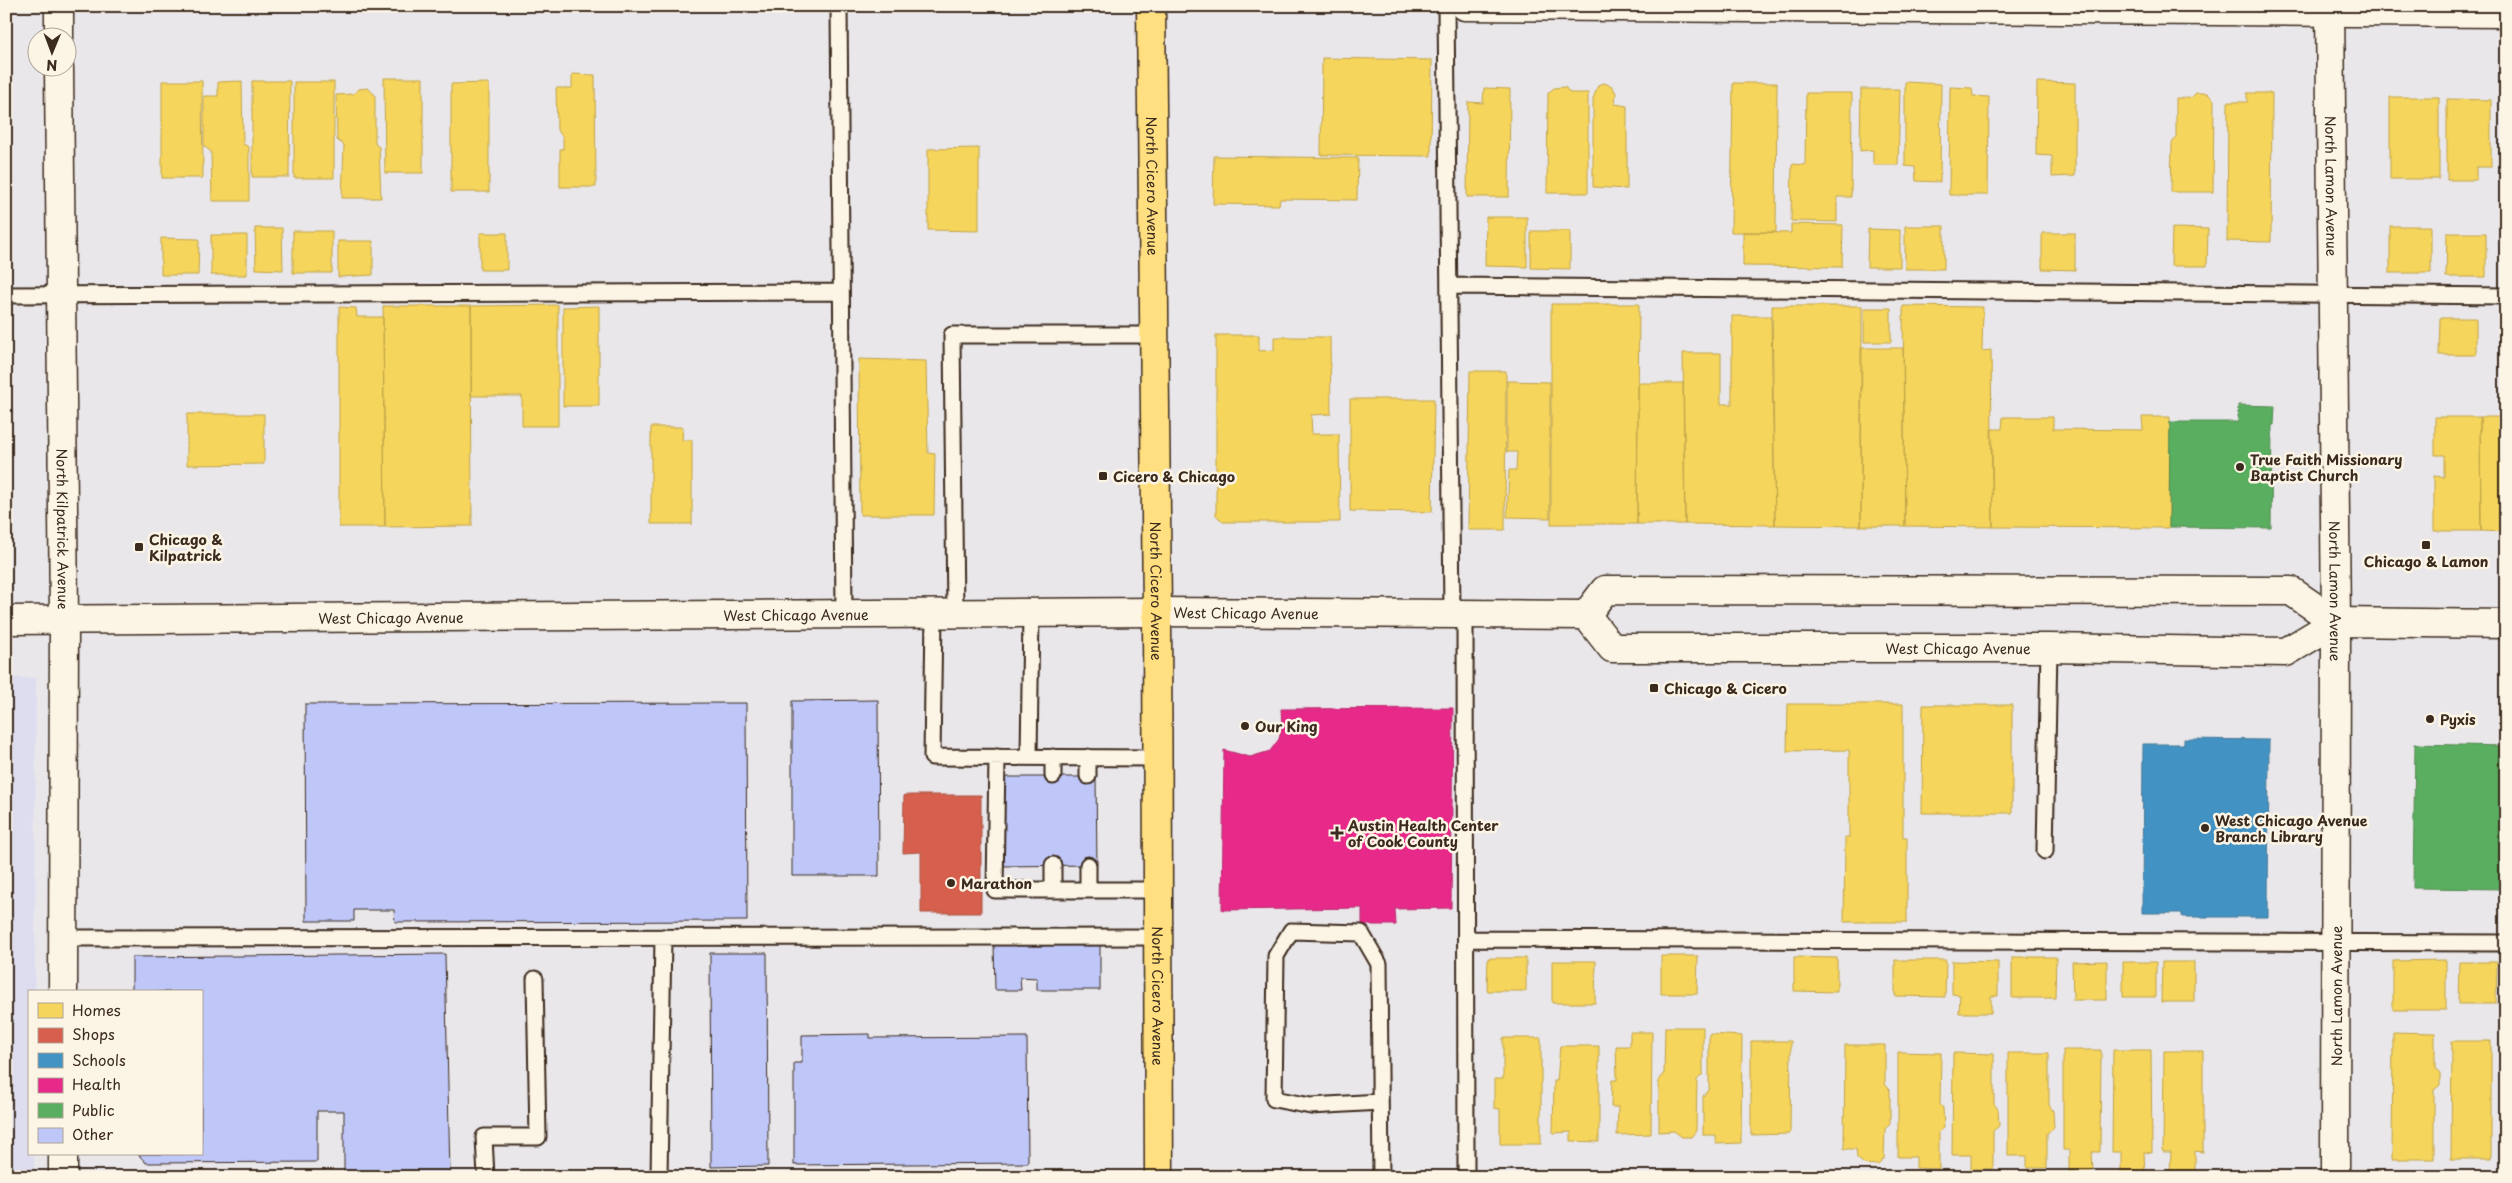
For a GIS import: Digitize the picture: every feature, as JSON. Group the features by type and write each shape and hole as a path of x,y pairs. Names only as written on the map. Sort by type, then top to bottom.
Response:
{"main road":[{"path":"59,6 59,28"},
{"name":"North Cicero Avenue","path":"1151,6 1157,612 1159,1177"},
{"path":"1465,6 2330,9 2506,13"},
{"name":"North Lamon Avenue","path":"2330,9 2336,622 2335,1177"},
{"name":"North Kilpatrick Avenue","path":"59,78 64,620 63,990"},
{"path":"1586,614 1605,590 2291,591 2336,622 2506,624"},
{"name":"West Chicago Avenue","path":"6,620 1157,612 1586,614 1612,648 2049,648 2286,652 2336,622"},
{"path":"63,1156 63,1177"}],"lane":[{"path":"839,6 844,614"},
{"path":"1446,6 1449,286 1466,939 1466,1177"},
{"path":"1449,286 2506,296"},
{"path":"6,295 841,292"},
{"path":"1154,335 952,336 945,614 932,757 1157,758"},
{"path":"1029,757 1031,613"},
{"path":"2045,851 2049,648"},
{"path":"997,757 995,890 1158,890"},
{"path":"1053,757 1053,776"},
{"path":"1088,757 1088,776"},
{"path":"1088,865 1088,890"},
{"path":"1053,866 1053,890"},
{"path":"1380,1102 1311,1106 1274,1099 1276,956 1291,931 1361,933 1380,964 1381,1177"},
{"path":"660,1177 663,937"},
{"path":"64,938 1158,937"},
{"path":"1466,939 2506,943"},
{"path":"486,1177 484,1137 538,1137 535,979"}],"shaded area":[{"path":"6,678 36,678 35,990 28,990 28,1156 34,1156 34,1177 6,1177"}],"building: Homes":[{"path":"1322,58 1432,60 1431,156 1321,155"},
{"path":"572,74 595,75 596,187 560,187 560,149 563,149 563,137 557,130 556,88 572,88"},
{"path":"384,78 423,78 423,173 385,173"},
{"path":"162,81 202,81 203,178 162,178"},
{"path":"242,81 243,144 249,147 249,201 212,201 211,152 204,146 204,96 218,96 218,82"},
{"path":"252,81 290,81 289,177 252,177"},
{"path":"294,82 334,82 334,178 294,178"},
{"path":"1905,82 1941,84 1940,182 1916,181 1915,167 1905,166"},
{"path":"2037,82 2075,83 2075,176 2052,177 2052,156 2036,155"},
{"path":"489,83 489,192 451,192 451,84"},
{"path":"1604,83 1612,86 1616,93 1615,104 1627,106 1627,189 1593,187 1593,99 1598,85"},
{"path":"1733,83 1777,83 1776,232 1731,232"},
{"path":"1565,87 1570,93 1588,93 1588,193 1547,193 1548,93 1554,88"},
{"path":"1950,87 1972,88 1973,96 1989,97 1988,195 1949,195"},
{"path":"368,88 375,95 375,144 379,147 381,198 342,198 344,145 337,140 336,95 353,94 359,89"},
{"path":"1484,88 1510,89 1509,197 1467,197 1468,102 1483,103"},
{"path":"1861,89 1900,89 1898,165 1873,165 1873,150 1860,151"},
{"path":"1806,93 1852,93 1851,197 1837,197 1837,222 1791,221 1792,164 1805,165"},
{"path":"2196,93 2207,93 2214,100 2213,192 2171,192 2172,143 2176,138 2176,98 2191,98"},
{"path":"2247,93 2272,93 2271,242 2227,241 2228,102 2247,102"},
{"path":"2390,97 2439,97 2439,179 2390,179"},
{"path":"2447,99 2491,100 2491,167 2476,167 2476,180 2447,180"},
{"path":"979,148 979,231 928,230 928,149"},
{"path":"1214,156 1358,158 1357,200 1280,199 1279,205 1213,204"},
{"path":"1486,217 1527,217 1527,267 1485,266"},
{"path":"1791,224 1843,225 1842,267 1743,266 1743,232 1791,233"},
{"path":"1905,226 1944,226 1944,269 1905,269"},
{"path":"2390,226 2431,226 2431,273 2390,273"},
{"path":"255,228 282,228 283,270 256,269"},
{"path":"2172,228 2208,229 2207,266 2171,266"},
{"path":"1868,229 1900,230 1900,267 1867,267"},
{"path":"293,231 332,231 332,273 293,273"},
{"path":"1531,231 1570,231 1570,269 1531,268"},
{"path":"480,233 507,233 507,270 480,270"},
{"path":"2042,233 2075,233 2075,270 2042,269"},
{"path":"2447,233 2486,233 2486,277 2446,277"},
{"path":"211,235 247,235 247,275 211,275"},
{"path":"161,238 199,239 198,275 161,275"},
{"path":"338,241 373,241 373,275 338,277"},
{"path":"1551,304 1639,304 1637,524 1551,524"},
{"path":"558,305 558,426 522,426 522,396 471,396 471,306"},
{"path":"383,306 471,306 472,526 385,527"},
{"path":"599,306 599,406 563,406 563,307"},
{"path":"1772,306 1862,306 1861,526 1775,525"},
{"path":"1903,306 1983,307 1982,351 1991,350 1993,527 1905,526"},
{"path":"339,307 356,308 357,317 383,317 385,527 339,527"},
{"path":"1864,308 1891,308 1891,342 1864,342"},
{"path":"1732,316 1771,316 1775,525 1685,524 1683,353 1721,353 1721,404 1732,404"},
{"path":"2440,318 2476,318 2476,355 2439,355"},
{"path":"1216,335 1259,335 1259,351 1274,350 1274,337 1330,337 1331,414 1311,415 1312,434 1339,434 1340,522 1223,522 1216,515"},
{"path":"1861,348 1903,348 1905,526 1861,526"},
{"path":"859,359 926,361 928,453 935,454 934,515 860,515"},
{"path":"1470,371 1506,371 1505,530 1468,530"},
{"path":"1507,381 1550,382 1550,518 1507,517 1509,470 1516,470 1517,452 1507,452"},
{"path":"1638,383 1683,383 1685,524 1637,524"},
{"path":"1350,399 1434,399 1432,512 1350,511"},
{"path":"187,414 264,414 264,464 187,465"},
{"path":"2003,417 2053,417 2053,429 2143,430 2142,417 2170,417 2169,528 1993,527 1991,429 2002,429"},
{"path":"2435,417 2480,417 2481,531 2434,531 2434,476 2444,477 2444,455 2435,455"},
{"path":"2480,417 2506,417 2506,532 2481,531"},
{"path":"651,427 683,427 682,440 692,440 692,524 651,524"},
{"path":"1788,704 1903,704 1903,837 1907,837 1907,922 1844,922 1845,837 1849,837 1849,750 1787,751"},
{"path":"1923,705 2012,705 2012,813 1922,813"},
{"path":"1661,956 1698,956 1697,994 1661,994"},
{"path":"1794,957 1837,958 1837,992 1794,991"},
{"path":"2012,957 2056,957 2055,998 2012,998"},
{"path":"1488,958 1526,958 1526,991 1487,991"},
{"path":"1895,960 1946,960 1945,997 1895,996"},
{"path":"2446,960 2446,1010 2393,1010 2393,961"},
{"path":"1552,961 1596,961 1595,1003 1552,1003"},
{"path":"1952,961 1998,962 1998,996 1991,996 1991,1013 1959,1013 1960,995 1952,994"},
{"path":"2107,961 2107,1000 2073,1000 2072,962"},
{"path":"2123,962 2156,962 2156,997 2123,997"},
{"path":"2162,962 2194,962 2194,1002 2161,1002"},
{"path":"2459,962 2497,962 2496,1004 2458,1004"},
{"path":"2503,962 2506,962 2506,1003 2504,1003"},
{"path":"1665,1027 1703,1027 1703,1074 1697,1080 1696,1131 1691,1137 1682,1137 1674,1131 1659,1132 1659,1079 1664,1073"},
{"path":"1630,1032 1652,1032 1651,1134 1617,1135 1618,1107 1611,1107 1612,1080 1617,1080 1616,1046 1630,1046"},
{"path":"2393,1032 2435,1033 2435,1068 2440,1073 2440,1085 2434,1090 2434,1159 2392,1159"},
{"path":"1709,1034 1742,1036 1741,1143 1716,1144 1716,1135 1703,1135 1703,1096 1709,1089"},
{"path":"1503,1038 1541,1038 1541,1144 1500,1144 1500,1109 1494,1108 1494,1079 1503,1079"},
{"path":"1751,1041 1791,1041 1790,1134 1751,1135"},
{"path":"2452,1041 2491,1041 2491,1159 2451,1159"},
{"path":"1845,1045 1885,1045 1885,1084 1890,1090 1890,1123 1885,1129 1884,1159 1878,1165 1864,1164 1857,1158 1856,1149 1844,1149"},
{"path":"1560,1046 1599,1046 1599,1142 1571,1141 1571,1132 1553,1133 1554,1081 1557,1081"},
{"path":"2063,1050 2101,1050 2100,1152 2092,1152 2093,1171 2069,1172 2069,1150 2063,1150"},
{"path":"2113,1050 2151,1050 2152,1153 2144,1152 2145,1174 2121,1173 2121,1152 2112,1152"},
{"path":"2164,1051 2203,1051 2203,1152 2195,1151 2195,1173 2170,1172 2171,1152 2163,1152"},
{"path":"1898,1052 1941,1053 1940,1104 1943,1108 1944,1128 1939,1132 1939,1169 1916,1168 1916,1157 1898,1157"},
{"path":"1953,1053 1994,1054 1994,1104 1998,1109 1999,1126 1993,1131 1993,1169 1971,1169 1971,1155 1952,1155"},
{"path":"2008,1053 2049,1053 2049,1105 2053,1111 2054,1128 2047,1133 2047,1168 2027,1168 2027,1156 2008,1156"}],"building: Shops":[{"name":"Marathon","path":"904,795 981,795 981,913 921,913 921,852 903,853"}],"building: Schools":[{"name":"West Chicago Avenue Branch Library","path":"2184,739 2269,740 2268,917 2182,917 2182,913 2142,913 2143,744 2184,744"}],"building: Health":[{"name":"Austin Health Center of Cook County","path":"1453,708 1451,908 1395,909 1396,925 1362,925 1362,908 1222,910 1224,750 1250,757 1270,751 1279,739 1282,727 1281,709"}],"building: Public":[{"path":"2238,405 2275,406 2274,425 2272,425 2271,528 2169,527 2170,422 2238,422"},
{"path":"2415,744 2506,746 2506,889 2413,888"}],"building: Other":[{"path":"878,700 879,876 792,876 792,701"},
{"path":"746,703 747,921 395,922 394,910 354,910 354,921 306,921 305,704"},
{"path":"1001,777 1096,777 1097,865 1001,866"},
{"path":"994,945 1100,945 1100,990 1037,990 1037,978 1020,977 1021,990 995,990"},
{"path":"710,953 767,953 768,1166 711,1167"},
{"path":"445,954 450,1174 344,1173 344,1111 317,1111 317,1162 146,1163 140,1156 202,1156 202,990 132,990 132,957"},
{"path":"870,1034 870,1038 1027,1037 1028,1163 794,1165 794,1063 802,1063 802,1035"}],"place":[{"name":"True Faith Missionary Baptist Church","path":"2240,467"},
{"name":"Cicero & Chicago","path":"1103,476"},
{"name":"Chicago & Lamon","path":"2426,545"},
{"name":"Chicago & Kilpatrick","path":"139,547"},
{"name":"Chicago & Cicero","path":"1654,688"},
{"name":"Pyxis","path":"2430,719"},
{"name":"Our King","path":"1245,726"},
{"name":"West Chicago Avenue Branch Library","path":"2205,828"},
{"name":"Austin Health Center of Cook County","path":"1337,833"},
{"name":"Marathon","path":"951,883"}]}
